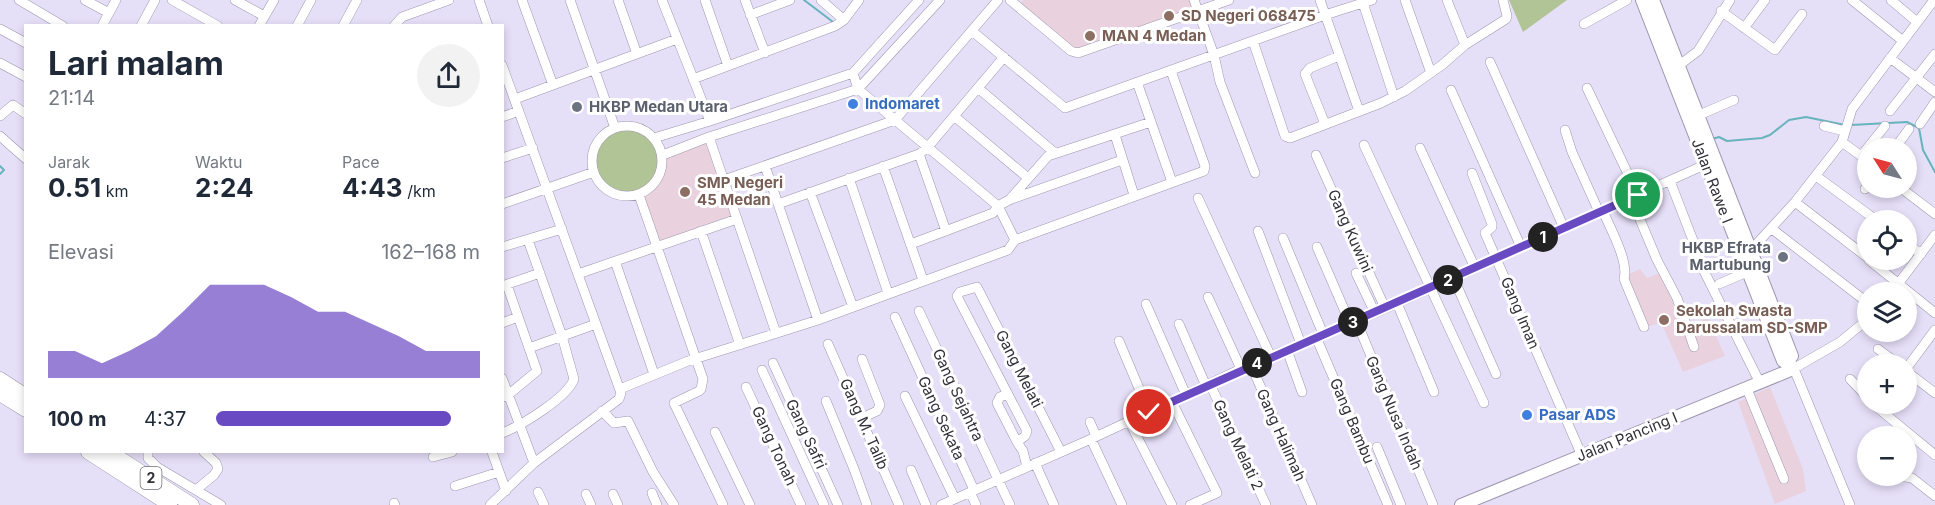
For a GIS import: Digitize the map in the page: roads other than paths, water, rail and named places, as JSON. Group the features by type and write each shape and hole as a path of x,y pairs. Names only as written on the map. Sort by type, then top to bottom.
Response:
{"highway":[{"path":"0,380 24,395"},
{"path":"0,394 24,409"},
{"name":"2","path":"90,453 170,505"},
{"name":"2","path":"112,453 192,505"}],"main road":[{"name":"Jalan Rawe I","path":"1642,0 1751,250 1789,362"},
{"name":"Jalan Rawe I","path":"1653,0 1678,66 1700,115 1711,162 1748,272 1789,362"},
{"name":"Jalan Pancing I","path":"1461,505 1747,389 1760,383 1789,362"}],"street":[{"path":"19,0 60,24"},
{"path":"36,10 41,0"},
{"path":"85,0 109,13"},
{"path":"103,24 116,0"},
{"path":"144,24 155,0"},
{"path":"172,0 191,4 216,24"},
{"path":"235,0 262,21 273,0"},
{"path":"298,24 310,0"},
{"path":"344,24 357,0"},
{"path":"396,24 402,17 449,0"},
{"path":"479,0 487,24"},
{"path":"522,0 553,85"},
{"path":"570,0 615,128"},
{"path":"618,0 637,54"},
{"path":"662,0 710,121"},
{"path":"705,0 728,66"},
{"path":"745,0 765,53"},
{"path":"750,15 790,0"},
{"path":"821,0 844,20"},
{"path":"693,79 835,26 844,20 859,0"},
{"path":"654,138 854,73 919,0"},
{"path":"663,155 709,137 858,89 940,0"},
{"path":"724,180 895,120 998,0"},
{"path":"1010,0 1071,51 1078,53 1230,0"},
{"path":"1194,0 1214,55 1220,82 1255,172"},
{"path":"1320,0 1359,111"},
{"path":"1405,0 1431,73"},
{"path":"1447,0 1465,45"},
{"path":"1253,41 1285,136 1290,138 1394,97 1431,73 1465,45 1506,19 1503,0"},
{"path":"1584,24 1627,0"},
{"path":"1678,66 1698,51 1730,0"},
{"path":"1744,28 1765,0"},
{"path":"1852,0 1903,41"},
{"path":"1891,0 1917,22"},
{"path":"1751,250 1795,202 1842,142 1847,124 1890,58 1934,0"},
{"path":"972,31 1065,108 1367,1 1394,97"},
{"path":"1721,11 1776,50 1802,14"},
{"path":"0,29 24,42"},
{"path":"515,99 677,39"},
{"path":"1890,111 1935,54"},
{"path":"1325,124 1305,74 1310,68 1339,56"},
{"path":"778,204 923,151 1004,57"},
{"path":"1890,58 1935,92"},
{"path":"1490,62 1564,228"},
{"path":"0,63 24,76"},
{"path":"490,505 534,463 619,398 620,389 504,70"},
{"path":"620,389 654,374 818,320 1008,250 1015,240 1204,171 1206,166 1171,71"},
{"path":"854,73 858,89 895,120 923,151 998,207 1015,240"},
{"path":"1137,82 1172,182"},
{"path":"978,88 1055,153"},
{"path":"1587,88 1635,197 1656,260 1677,298 1694,347"},
{"path":"1451,90 1521,247"},
{"path":"1700,115 1734,100"},
{"path":"1920,124 1935,102"},
{"path":"0,116 13,105 24,113"},
{"path":"504,116 519,111"},
{"path":"954,116 1028,178"},
{"path":"1009,200 1045,158 1151,122"},
{"path":"1824,126 1847,124"},
{"path":"629,126 643,129 654,138 663,155 658,179 650,189 639,195 625,197 612,193 601,185 594,172 592,159 596,146 603,135 615,128 629,126"},
{"path":"1877,138 1885,126"},
{"path":"1902,138 1909,129"},
{"path":"1565,130 1572,152 1623,260 1626,273 1624,279 1644,327"},
{"path":"0,135 24,157"},
{"path":"1115,135 1134,195"},
{"path":"709,137 776,333"},
{"path":"1842,142 1857,154"},
{"path":"1364,145 1484,403"},
{"path":"504,157 533,148"},
{"path":"1420,148 1475,268"},
{"path":"923,151 946,231"},
{"name":"Gang Kuwini","path":"1316,154 1385,308"},
{"path":"911,244 993,213 1009,200 1122,160"},
{"path":"941,505 1094,438 1241,369 1375,313 1711,162"},
{"path":"765,166 818,320"},
{"path":"884,166 923,280"},
{"path":"504,203 594,172"},
{"name":"Gang Iman","path":"1472,173 1492,224 1492,227 1485,233 1582,456"},
{"path":"1816,176 1862,210"},
{"path":"849,178 888,293"},
{"path":"1670,181 1702,265 1760,383"},
{"path":"810,192 853,307"},
{"path":"639,195 703,379 701,389 695,394 674,403 723,505"},
{"path":"1197,198 1271,357"},
{"path":"1915,198 1934,212"},
{"path":"1795,202 1857,250"},
{"path":"578,274 737,219"},
{"path":"504,246 562,229"},
{"path":"1772,229 1857,295"},
{"path":"701,231 740,345"},
{"path":"1258,231 1301,344"},
{"path":"1900,282 1935,235"},
{"name":"Gang Bambu","path":"1283,238 1319,336 1388,505"},
{"path":"504,432 519,427 566,391 573,382 573,370 528,240"},
{"name":"Gang Nusa Indah","path":"1317,247 1353,322 1433,505"},
{"path":"1917,251 1921,254"},
{"path":"615,261 654,374"},
{"path":"1882,270 1898,282"},
{"path":"1719,284 1748,272"},
{"path":"534,463 505,396 537,371 505,286 540,273"},
{"path":"1356,273 1375,313"},
{"path":"1453,277 1496,374"},
{"name":"Gang Melati","path":"1008,394 957,296 960,292 977,287 1061,452"},
{"path":"1917,296 1933,308"},
{"path":"1208,297 1241,369"},
{"path":"1397,303 1434,392"},
{"path":"1146,304 1186,395"},
{"name":"Gang Sejahtra","path":"919,311 1010,505"},
{"path":"504,321 518,317"},
{"name":"Gang Sekata","path":"895,317 972,491 976,505"},
{"path":"529,348 596,324"},
{"name":"Gang Melati 2","path":"1179,324 1266,505"},
{"path":"1850,505 1789,362 1840,342 1857,328"},
{"path":"1917,355 1935,330"},
{"path":"1119,341 1149,412"},
{"name":"Gang M. Talib","path":"828,344 899,505"},
{"path":"1878,349 1885,354"},
{"path":"1287,350 1302,392"},
{"path":"862,359 880,405 877,411 862,418"},
{"name":"Gang Safri","path":"773,363 838,505"},
{"name":"Gang Halimah","path":"1251,366 1312,505"},
{"path":"762,370 824,505"},
{"path":"1850,379 1857,386"},
{"path":"1917,379 1935,393"},
{"name":"Gang Tonah","path":"746,387 801,505"},
{"path":"1747,389 1784,479"},
{"path":"1017,442 1025,436 1027,431 1008,394 1000,397 997,402 1017,442 1054,505"},
{"path":"905,396 955,499"},
{"path":"826,401 867,505"},
{"path":"1172,402 1217,493 1190,505"},
{"path":"602,411 614,423 628,421 653,472 674,505"},
{"path":"1885,414 1935,454"},
{"path":"1129,421 1172,505"},
{"path":"1090,422 1094,438 1122,505"},
{"path":"716,432 750,505"},
{"path":"1377,447 1401,505"},
{"path":"148,453 150,462 220,505"},
{"path":"196,490 218,469 216,463 205,453"},
{"path":"433,457 448,453"},
{"path":"492,453 506,491"},
{"path":"911,470 926,505"},
{"path":"455,486 499,472"},
{"path":"1917,482 1935,496"},
{"path":"538,492 544,505"},
{"path":"652,493 657,505"},
{"path":"586,494 591,505"},
{"path":"613,494 618,505"}],"waterway":[{"path":"804,0 833,22"},
{"path":"1712,139 1719,137 1727,141 1762,138 1770,135 1789,120 1806,117 1845,125"},
{"path":"1851,125 1907,122 1919,128 1923,150 1935,172"},
{"path":"0,166 4,170 0,174"}],"place":[{"name":"SD Negeri 068475","path":"1169,16"},
{"name":"MAN 4 Medan","path":"1090,36"},
{"name":"Indomaret","path":"853,104"},
{"name":"HKBP Medan Utara","path":"577,107"},
{"name":"SMP Negeri 45 Medan","path":"685,192"},
{"name":"HKBP Efrata Martubung","path":"1783,257"},
{"name":"Sekolah Swasta Darussalam SD-SMP","path":"1664,320"},
{"name":"Pasar ADS","path":"1527,415"}]}
